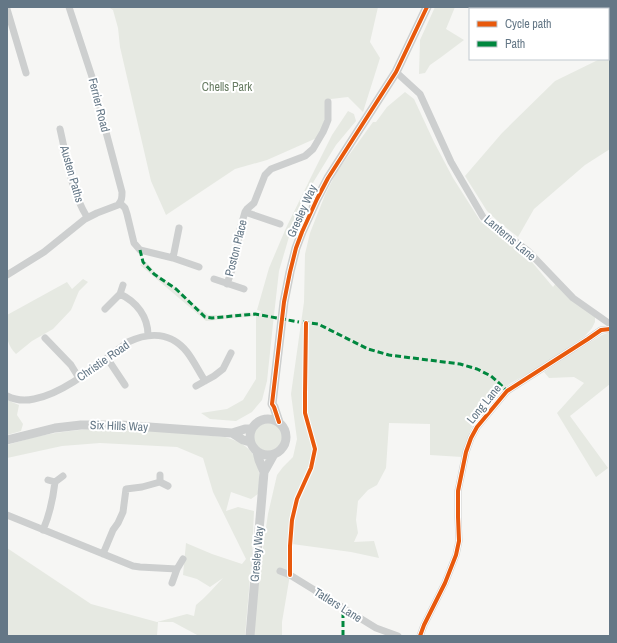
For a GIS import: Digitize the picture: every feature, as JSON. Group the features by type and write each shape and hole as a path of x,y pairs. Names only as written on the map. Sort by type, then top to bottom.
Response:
{"street":[{"name":"Ferrier Road","path":"69,7 95,86 122,192 120,203 125,208 134,244 140,250 173,258"},
{"name":"Gresley Way","path":"250,636 264,472 274,454 281,449 286,442 286,433 279,422 272,404 284,302 296,248 317,199 328,178 396,72 427,7"},
{"path":"7,9 26,73"},
{"name":"Lanterns Lane","path":"396,72 420,94 452,162 483,217 528,251 573,298 610,324"},
{"name":"Poston Place","path":"227,284 236,258 239,233 245,212 254,203 265,175 271,169 305,156 313,149 326,125 328,102"},
{"name":"Austen Paths","path":"60,129 75,192 87,217"},
{"path":"7,275 44,252 87,217 120,203"},
{"name":"Poston Place","path":"245,212 280,224"},
{"path":"179,228 173,258 199,267"},
{"name":"Poston Place","path":"214,280 244,289"},
{"path":"105,309 120,294 123,285"},
{"path":"120,294 130,300 141,312 146,320 148,335"},
{"name":"Long Lane","path":"420,636 445,583 456,555 459,540 458,491 466,452 477,427 507,391 601,330 610,329"},
{"name":"Christie Road","path":"7,396 20,400 34,399 50,394 61,389 108,358 128,342 148,335 166,337 182,347 187,352 205,382"},
{"path":"46,338 71,365 78,378"},
{"path":"196,386 205,382 222,368 231,353"},
{"path":"108,358 125,385"},
{"path":"250,442 249,435 253,425 260,420 268,407 272,404"},
{"path":"260,420 270,418 279,422"},
{"name":"Six Hills Way","path":"7,440 55,428 82,425 120,425 232,434 250,442"},
{"name":"Six Hills Way","path":"232,434 245,429 251,429"},
{"name":"Gresley Way","path":"250,442 257,452 264,472"},
{"path":"257,452 265,455 274,454"},
{"path":"44,530 53,502 55,482 63,476"},
{"path":"103,554 113,530 123,512 126,489 142,487 160,478 168,486"},
{"path":"48,480 55,482"},
{"path":"7,515 133,566 177,569"},
{"path":"172,583 177,569 183,559"},
{"name":"Tatlers Lane","path":"280,571 290,575 376,628 398,636"}],"green space":[{"name":"Chells Park","path":"108,7 378,7 370,42 380,58 363,112 348,97 331,99 319,137 267,160 235,169 166,215 151,181 120,47 118,28 113,10"},
{"path":"435,7 455,7 446,29 464,40 430,65 425,73 419,74 420,40"},
{"path":"609,14 610,149 585,165 534,209 518,237 487,211 465,176 502,133 555,81 598,60 609,60"},
{"path":"405,92 414,99 453,178 481,222 526,255 553,287 556,283 595,317 595,322 585,336 540,367 511,383 499,392 482,412 471,429 462,457 430,455 430,424 389,423 386,468 377,485 368,490 358,501 356,520 358,533 354,542 374,541 379,558 351,552 292,544 292,563 282,622 282,636 253,636 261,561 268,514 277,475 293,457 297,439 291,394 304,302 305,254 310,233 325,195 336,173 373,122 376,122 387,107"},
{"path":"348,111 354,114 356,121 336,145 314,181 291,230 279,271 267,381 262,400 252,412 236,421 210,419 201,413 227,409 243,400 256,379 256,316 259,316 261,311 257,310 269,268 286,228 332,135"},
{"path":"146,262 157,274 208,315 249,312 256,316 206,321 140,265"},
{"path":"83,279 88,282 79,291 71,310 53,329 32,341 16,354 12,350 8,341 7,315 67,282 72,289"},
{"path":"610,332 610,384 570,416 608,468 596,477 557,413 584,383 574,377 549,378 544,372 602,335"},
{"path":"7,400 19,405 17,415 23,424 21,431 7,435"},
{"path":"268,423 278,427 282,437 278,447 268,451 258,447 254,437 258,427"},
{"path":"102,428 225,437 244,445 251,451 258,465 258,494 251,499 231,492 226,511 238,507 254,511 245,636 199,636 173,622 158,622 157,636 7,636 7,548 91,604 157,622 187,614 194,616 196,605 223,578 210,587 197,579 183,575 186,543 242,564 246,559 213,492 203,458 177,447 100,443 62,446 7,458 7,445 48,434"}],"marked path":[{"path":"140,250 143,262 154,274 176,289 205,317 212,318 255,314 299,322"},
{"path":"303,322 318,324 368,349 389,355 460,364 477,369 491,376 507,391"},
{"path":"343,608 343,636"}],"cycle path":[{"path":"279,422 272,404 284,302 296,248 317,199 328,178 396,72 427,7"},
{"path":"290,575 292,520 297,499 311,468 315,449 305,413 306,323"},
{"path":"420,636 445,583 456,555 459,541 458,491 466,452 477,427 507,391 601,330 610,329"}]}
